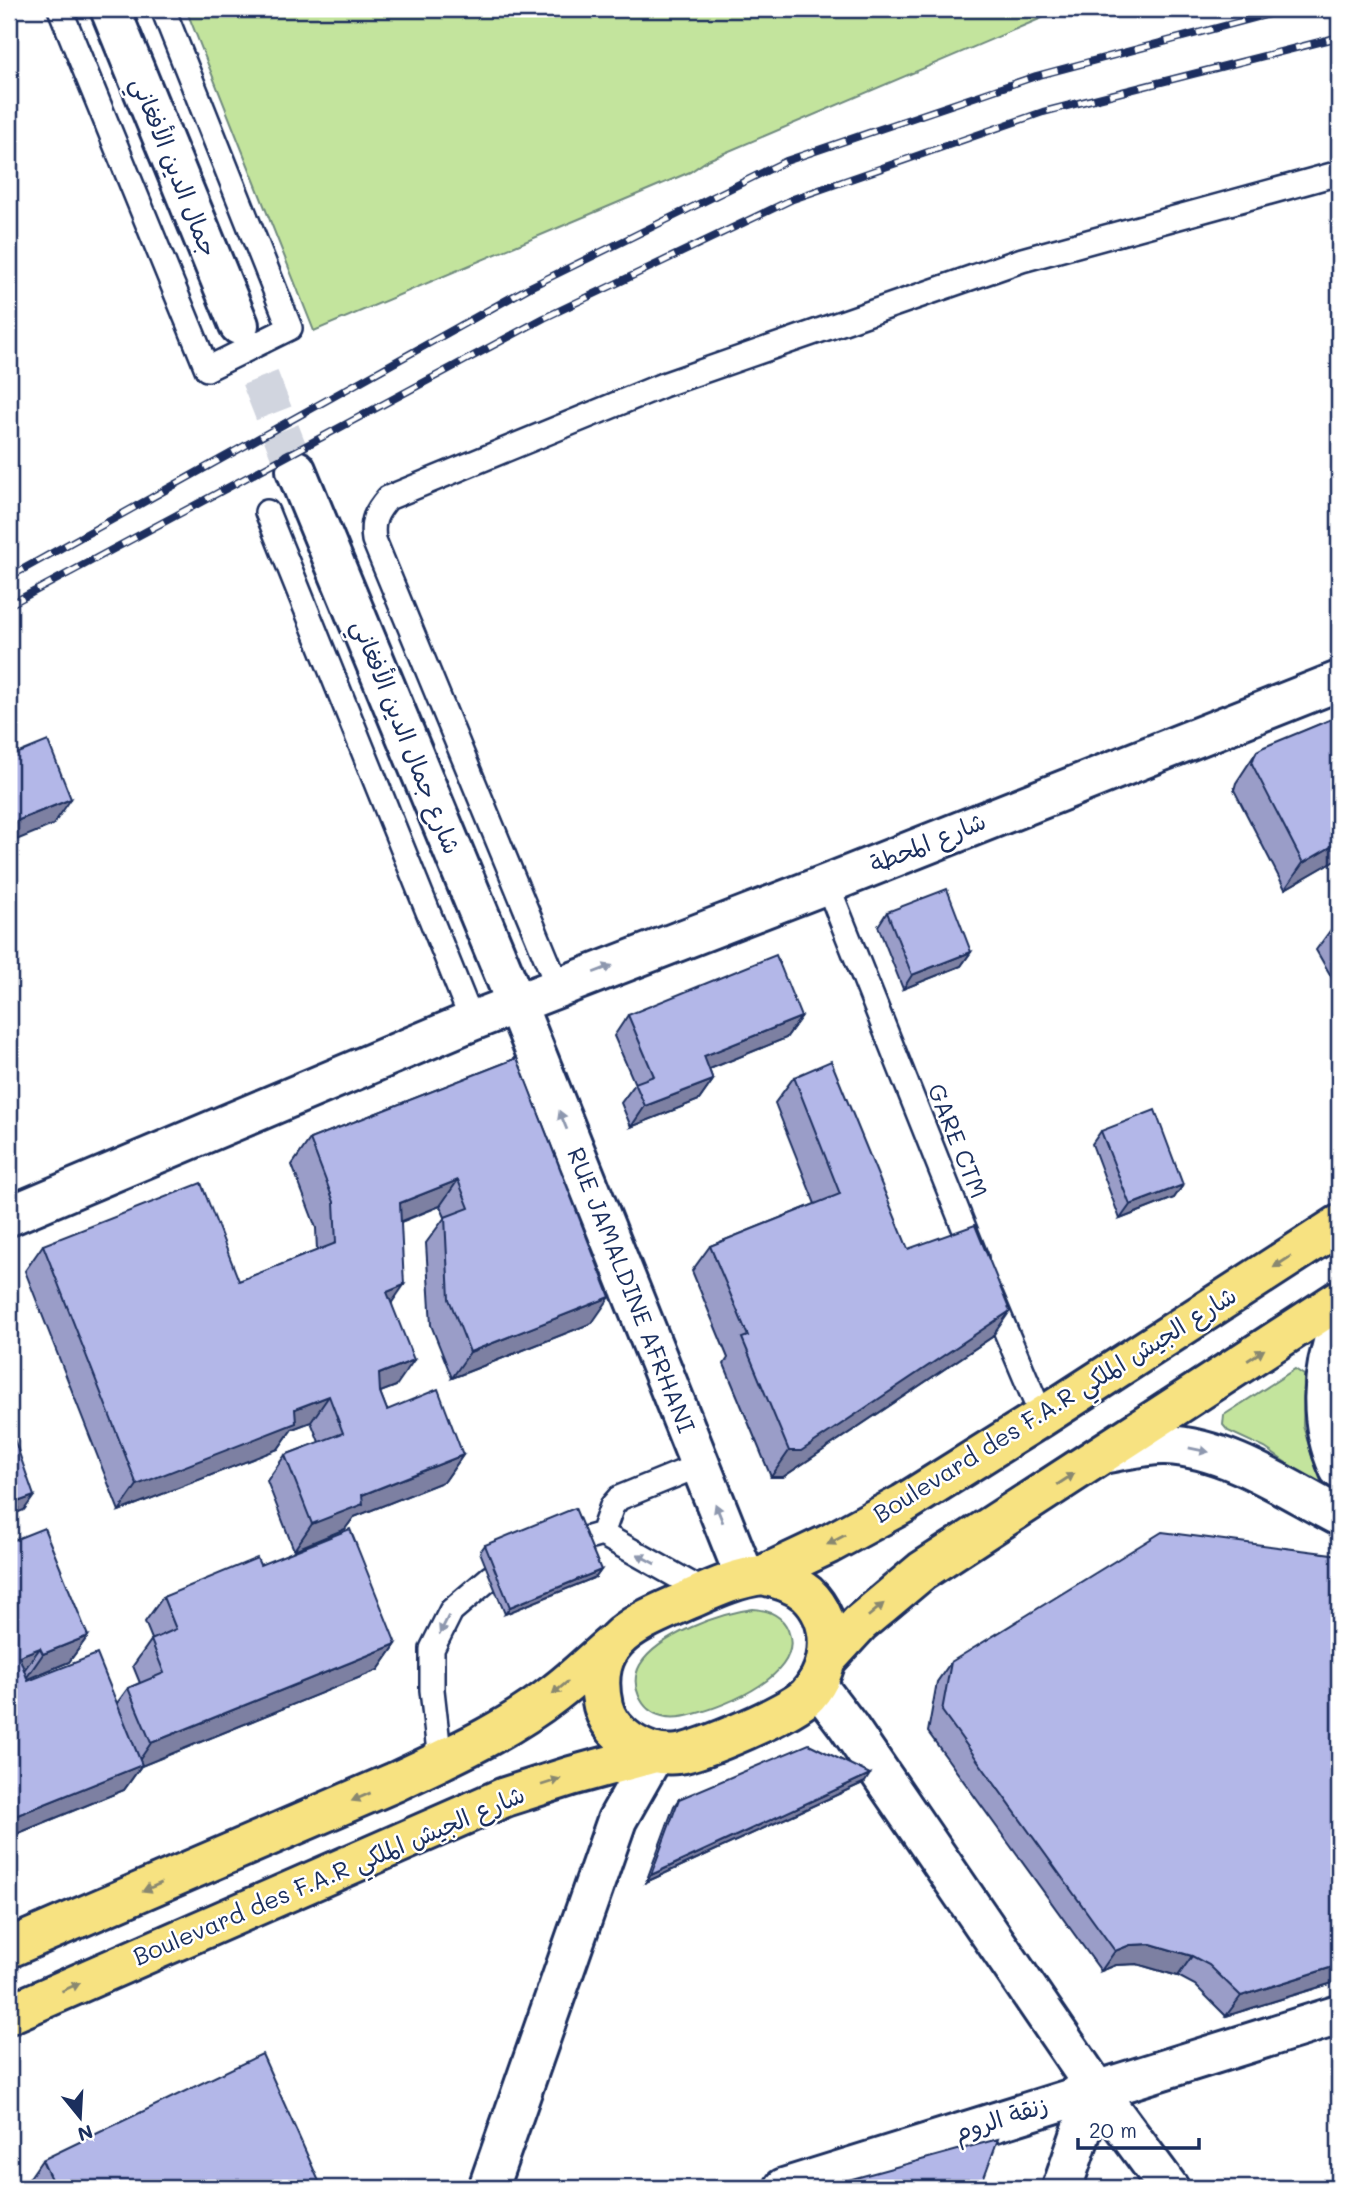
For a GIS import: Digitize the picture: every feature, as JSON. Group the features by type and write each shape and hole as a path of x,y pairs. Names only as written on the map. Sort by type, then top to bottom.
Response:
{"main road":[{"name":"Boulevard des F.A.R شارع الجيش الملكي","path":"9,1948 395,1782 494,1733 554,1694 629,1627 705,1592 754,1576 829,1544 903,1504 1339,1225"},
{"name":"Boulevard des F.A.R شارع الجيش الملكي","path":"9,2014 505,1797 655,1753 677,1754 699,1749 787,1709 806,1697 822,1671 860,1623 922,1571 1339,1300"},
{"path":"754,1576 787,1581 807,1595 821,1615 828,1636 822,1671"},
{"path":"612,1644 602,1665 599,1689 604,1711 617,1731 634,1745 655,1753"}],"street":[{"name":"جمال الدين الأفغاني","path":"110,9 239,325"},
{"name":"شارع جمال الدين الأفغاني","path":"296,470 516,1003"},
{"name":"شارع المحطة","path":"9,1216 558,986 827,884 1339,681"},
{"name":"RUE JAMALDINE AFRHANI","path":"516,1003 699,1465 754,1576"},
{"path":"1339,1325 1326,1362 1324,1423 1339,1469"},
{"path":"1107,1453 1163,1444 1212,1453 1339,1516"},
{"path":"822,1671 848,1726 1096,2089 1169,2188"},
{"path":"488,2188 617,1819 655,1753"},
{"name":"زنقة الروم","path":"784,2188 1339,2015"},
{"path":"1062,2188 1096,2089"}],"lane":[{"path":"60,9 207,369 290,328 163,9"},
{"path":"558,986 374,540 372,526 376,511 388,498 663,385 1022,260 1339,173"},
{"path":"267,512 472,1021"},
{"name":"GARE CTM","path":"827,884 1004,1329 1042,1417"},
{"path":"699,1465 619,1498 591,1537 705,1592"},
{"path":"440,1761 432,1690 432,1649 451,1611 491,1577"}],"green space":[{"path":"186,9 1063,9 708,160 690,172 314,331"},
{"path":"1295,1369 1304,1375 1303,1426 1321,1478 1319,1484 1265,1448 1228,1431 1223,1425 1224,1415"},
{"path":"753,1609 774,1614 788,1630 790,1646 785,1661 775,1674 743,1696 708,1710 674,1717 662,1716 648,1709 639,1696 636,1681 640,1665 649,1654 691,1627 724,1615"}],"building":[{"path":"1339,716 1339,842 1303,863 1252,764 1257,751 1264,747"},
{"path":"48,741 71,799 9,824 9,757"},
{"path":"947,889 971,952 912,975 887,912"},
{"path":"776,955 801,1017 704,1056 713,1080 645,1106 635,1083 654,1076 628,1015"},
{"path":"517,1058 610,1297 470,1352 449,1299 445,1217 469,1208 458,1180 400,1203 404,1285 387,1292 414,1360 379,1374 380,1392 387,1410 438,1389 463,1455 362,1495 363,1504 312,1524 285,1455 343,1433 329,1396 295,1409 296,1423 137,1485 43,1245 201,1183 239,1281 336,1243 334,1202 310,1139"},
{"path":"831,1061 908,1249 975,1225 1010,1311 801,1451 789,1451 742,1338 748,1336 710,1246 840,1194 794,1077"},
{"path":"1155,1110 1183,1185 1130,1205 1101,1131"},
{"path":"9,1424 34,1496 9,1505"},
{"path":"575,1508 601,1570 510,1607 485,1545"},
{"path":"44,1528 88,1636 43,1654 40,1648 19,1656 28,1681 97,1654 142,1765 10,1818 9,1542"},
{"path":"350,1529 396,1644 151,1743 128,1688 164,1673 151,1640 176,1629 163,1597 257,1558 260,1565"},
{"path":"1162,1532 1339,1555 1339,1965 1241,1996 1209,1965 1192,1956 1151,1944 1130,1945 1115,1951 942,1711 951,1662"},
{"path":"809,1744 870,1774 651,1875 679,1799"},
{"path":"262,2054 322,2188 55,2188 42,2160"},
{"path":"998,2139 980,2188 819,2188"}],"tunnel":[{"path":"239,325 296,470"}],"railway":[{"path":"9,577 530,287 786,161 1036,76 1288,9"},
{"path":"9,605 544,318 793,199 1043,112 1339,37"}]}
